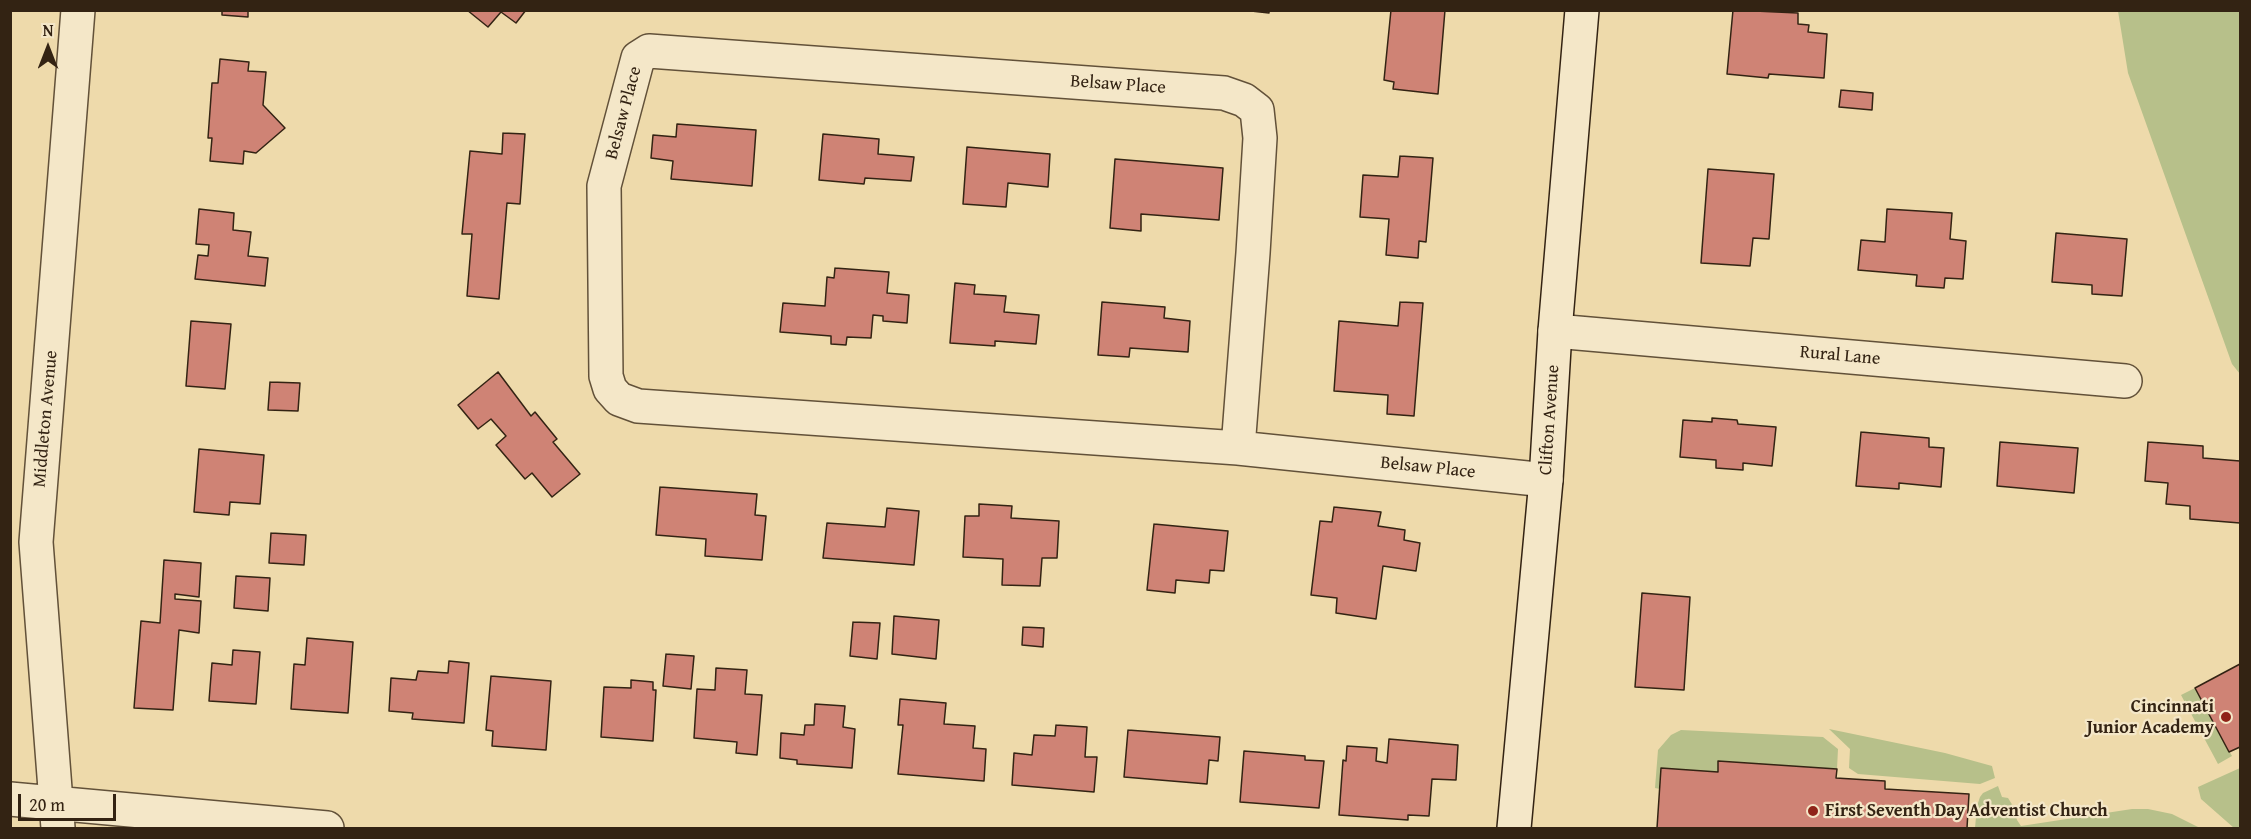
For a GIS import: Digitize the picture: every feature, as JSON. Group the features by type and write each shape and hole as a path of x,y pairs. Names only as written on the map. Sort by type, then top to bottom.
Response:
{"street":[{"name":"Middleton Avenue","path":"56,816 36,542 78,10"},
{"name":"Clifton Avenue","path":"1514,828 1546,480 1555,331 1582,10"},
{"name":"Belsaw Place","path":"1238,448 1260,138 1257,110 1244,100 1224,93 649,51 638,58 604,186 606,376 610,389 619,399 638,406 1238,448 1546,480"},
{"name":"Rural Lane","path":"1555,331 2125,381"},
{"path":"10,799 56,816 327,828"}],"green space":[{"path":"2118,11 2240,11 2240,374 2232,364 2128,73"},
{"path":"2195,688 2232,756 2218,764 2181,695"},
{"path":"1829,729 1945,753 1992,766 1995,778 1980,784 1858,774 1849,768 1850,749"},
{"path":"1681,730 1823,737 1838,749 1837,769 1718,762 1718,772 1662,769 1660,789 1655,788 1658,750 1671,735"},
{"path":"2240,768 2240,828 2234,828 2201,799 2198,787"},
{"path":"1998,786 2002,797 2008,798 2013,806 2021,826 2132,809 2148,809 2172,814 2200,828 1975,828 1980,797 1983,793"}],"building":[{"path":"222,10 248,10 248,17 222,15"},
{"path":"467,10 526,10 516,23 501,12 488,27"},
{"path":"1242,10 1269,10 1269,13"},
{"path":"1391,10 1445,10 1438,94 1393,89 1394,82 1384,80"},
{"path":"1733,10 1798,13 1798,24 1809,25 1808,32 1827,34 1824,78 1769,74 1768,78 1727,74"},
{"path":"220,59 249,62 248,71 266,72 263,105 285,128 256,153 244,151 243,164 210,161 212,138 208,138 212,83 218,83"},
{"path":"1841,90 1873,93 1872,110 1839,107"},
{"path":"677,124 756,130 752,186 671,179 673,161 651,158 653,135 676,137"},
{"path":"503,133 525,134 520,204 507,203 499,299 467,296 472,234 462,234 470,151 502,154"},
{"path":"823,134 879,139 878,154 914,157 911,181 865,178 864,184 819,180"},
{"path":"967,147 1050,154 1048,187 1008,183 1006,207 963,204"},
{"path":"1400,156 1433,158 1426,242 1419,241 1418,258 1386,255 1389,219 1360,217 1363,175 1398,177"},
{"path":"1115,159 1223,168 1219,220 1141,214 1141,231 1110,228"},
{"path":"1708,169 1774,174 1769,239 1753,238 1750,266 1701,263"},
{"path":"199,209 234,213 233,230 251,232 248,256 268,258 265,286 195,279 198,255 208,256 209,245 196,244"},
{"path":"1887,209 1952,213 1950,239 1966,241 1963,279 1945,278 1944,288 1916,286 1917,275 1858,270 1861,240 1885,242"},
{"path":"2056,233 2127,239 2122,296 2092,294 2092,285 2052,282"},
{"path":"835,268 889,272 887,293 909,295 907,323 883,321 883,316 873,315 871,338 847,337 846,345 831,344 831,336 780,332 783,303 825,306 827,277 834,278"},
{"path":"955,283 975,285 974,294 1006,296 1004,312 1039,315 1036,344 995,341 995,346 950,343"},
{"path":"1102,302 1165,307 1164,318 1190,321 1188,352 1130,348 1129,357 1098,355"},
{"path":"1400,302 1423,303 1414,416 1387,414 1388,395 1334,391 1339,321 1398,326"},
{"path":"191,321 231,324 225,389 186,386"},
{"path":"498,372 531,416 535,412 557,439 553,442 580,474 552,497 532,473 525,479 496,445 506,436 491,419 478,429 458,405"},
{"path":"270,382 300,383 298,411 268,410"},
{"path":"1712,418 1737,420 1738,424 1776,427 1772,466 1743,463 1743,470 1716,468 1716,460 1680,457 1683,420 1712,422"},
{"path":"1861,432 1929,438 1929,447 1944,448 1941,487 1899,483 1899,489 1856,486"},
{"path":"2000,442 2078,448 2074,493 1997,486"},
{"path":"2148,442 2203,446 2203,458 2240,461 2240,523 2190,519 2190,506 2166,504 2168,483 2145,481"},
{"path":"199,449 264,455 260,504 230,502 229,515 194,512"},
{"path":"660,487 757,494 755,515 766,516 762,560 705,556 706,539 656,535"},
{"path":"979,504 1012,506 1011,518 1059,521 1057,558 1042,558 1040,586 1002,585 1003,559 963,557 965,516 979,516"},
{"path":"1334,507 1381,512 1378,526 1405,530 1404,540 1420,543 1416,571 1383,566 1376,619 1336,613 1337,598 1311,595 1320,521 1332,522"},
{"path":"887,508 919,511 914,565 823,558 827,523 885,527"},
{"path":"1154,524 1228,531 1224,571 1210,570 1209,583 1176,580 1175,593 1147,590"},
{"path":"271,533 306,535 304,565 269,563"},
{"path":"164,560 201,563 199,597 175,594 175,599 201,601 199,633 179,630 173,710 134,708 141,621 160,623"},
{"path":"236,576 270,578 268,611 234,608"},
{"path":"1642,593 1690,597 1684,690 1635,687"},
{"path":"894,616 939,620 936,659 892,654"},
{"path":"853,622 880,623 877,659 850,656"},
{"path":"1023,627 1044,628 1043,647 1022,645"},
{"path":"307,638 353,642 348,713 291,709 294,664 305,665"},
{"path":"233,650 260,652 256,704 209,701 212,663 232,665"},
{"path":"666,654 694,656 691,689 663,686"},
{"path":"449,661 469,663 464,723 412,719 413,713 389,711 391,678 416,680 418,671 448,673"},
{"name":"Cincinnati Junior Academy","path":"2240,664 2240,747 2229,752 2195,688"},
{"path":"716,668 747,670 745,694 762,695 757,755 736,753 737,742 694,738 697,689 715,690"},
{"path":"491,676 551,681 546,750 492,746 493,731 486,730"},
{"path":"631,680 653,682 653,690 656,690 653,741 601,737 604,687 631,688"},
{"path":"900,699 946,703 944,724 975,726 973,748 986,749 984,781 898,774 903,725 898,725"},
{"path":"815,704 845,706 843,727 855,729 852,768 797,764 797,760 780,758 781,733 804,735 805,725 814,725"},
{"path":"1056,725 1087,727 1085,757 1097,757 1094,792 1012,785 1014,753 1032,755 1034,735 1055,736"},
{"path":"1128,730 1220,737 1218,761 1209,760 1207,784 1124,777"},
{"path":"1389,739 1458,745 1456,780 1432,779 1429,816 1408,815 1408,820 1339,815 1343,760 1346,761 1347,746 1377,748 1376,761 1387,763"},
{"path":"1244,751 1305,756 1305,760 1324,761 1319,808 1240,802"},
{"name":"First Seventh Day Adventist Church","path":"1718,761 1837,769 1836,778 1885,781 1885,789 1969,794 1967,828 1657,828 1661,768 1718,772"}],"place":[{"name":"Cincinnati Junior Academy","path":"2226,717"},
{"name":"First Seventh Day Adventist Church","path":"1813,811"}]}
